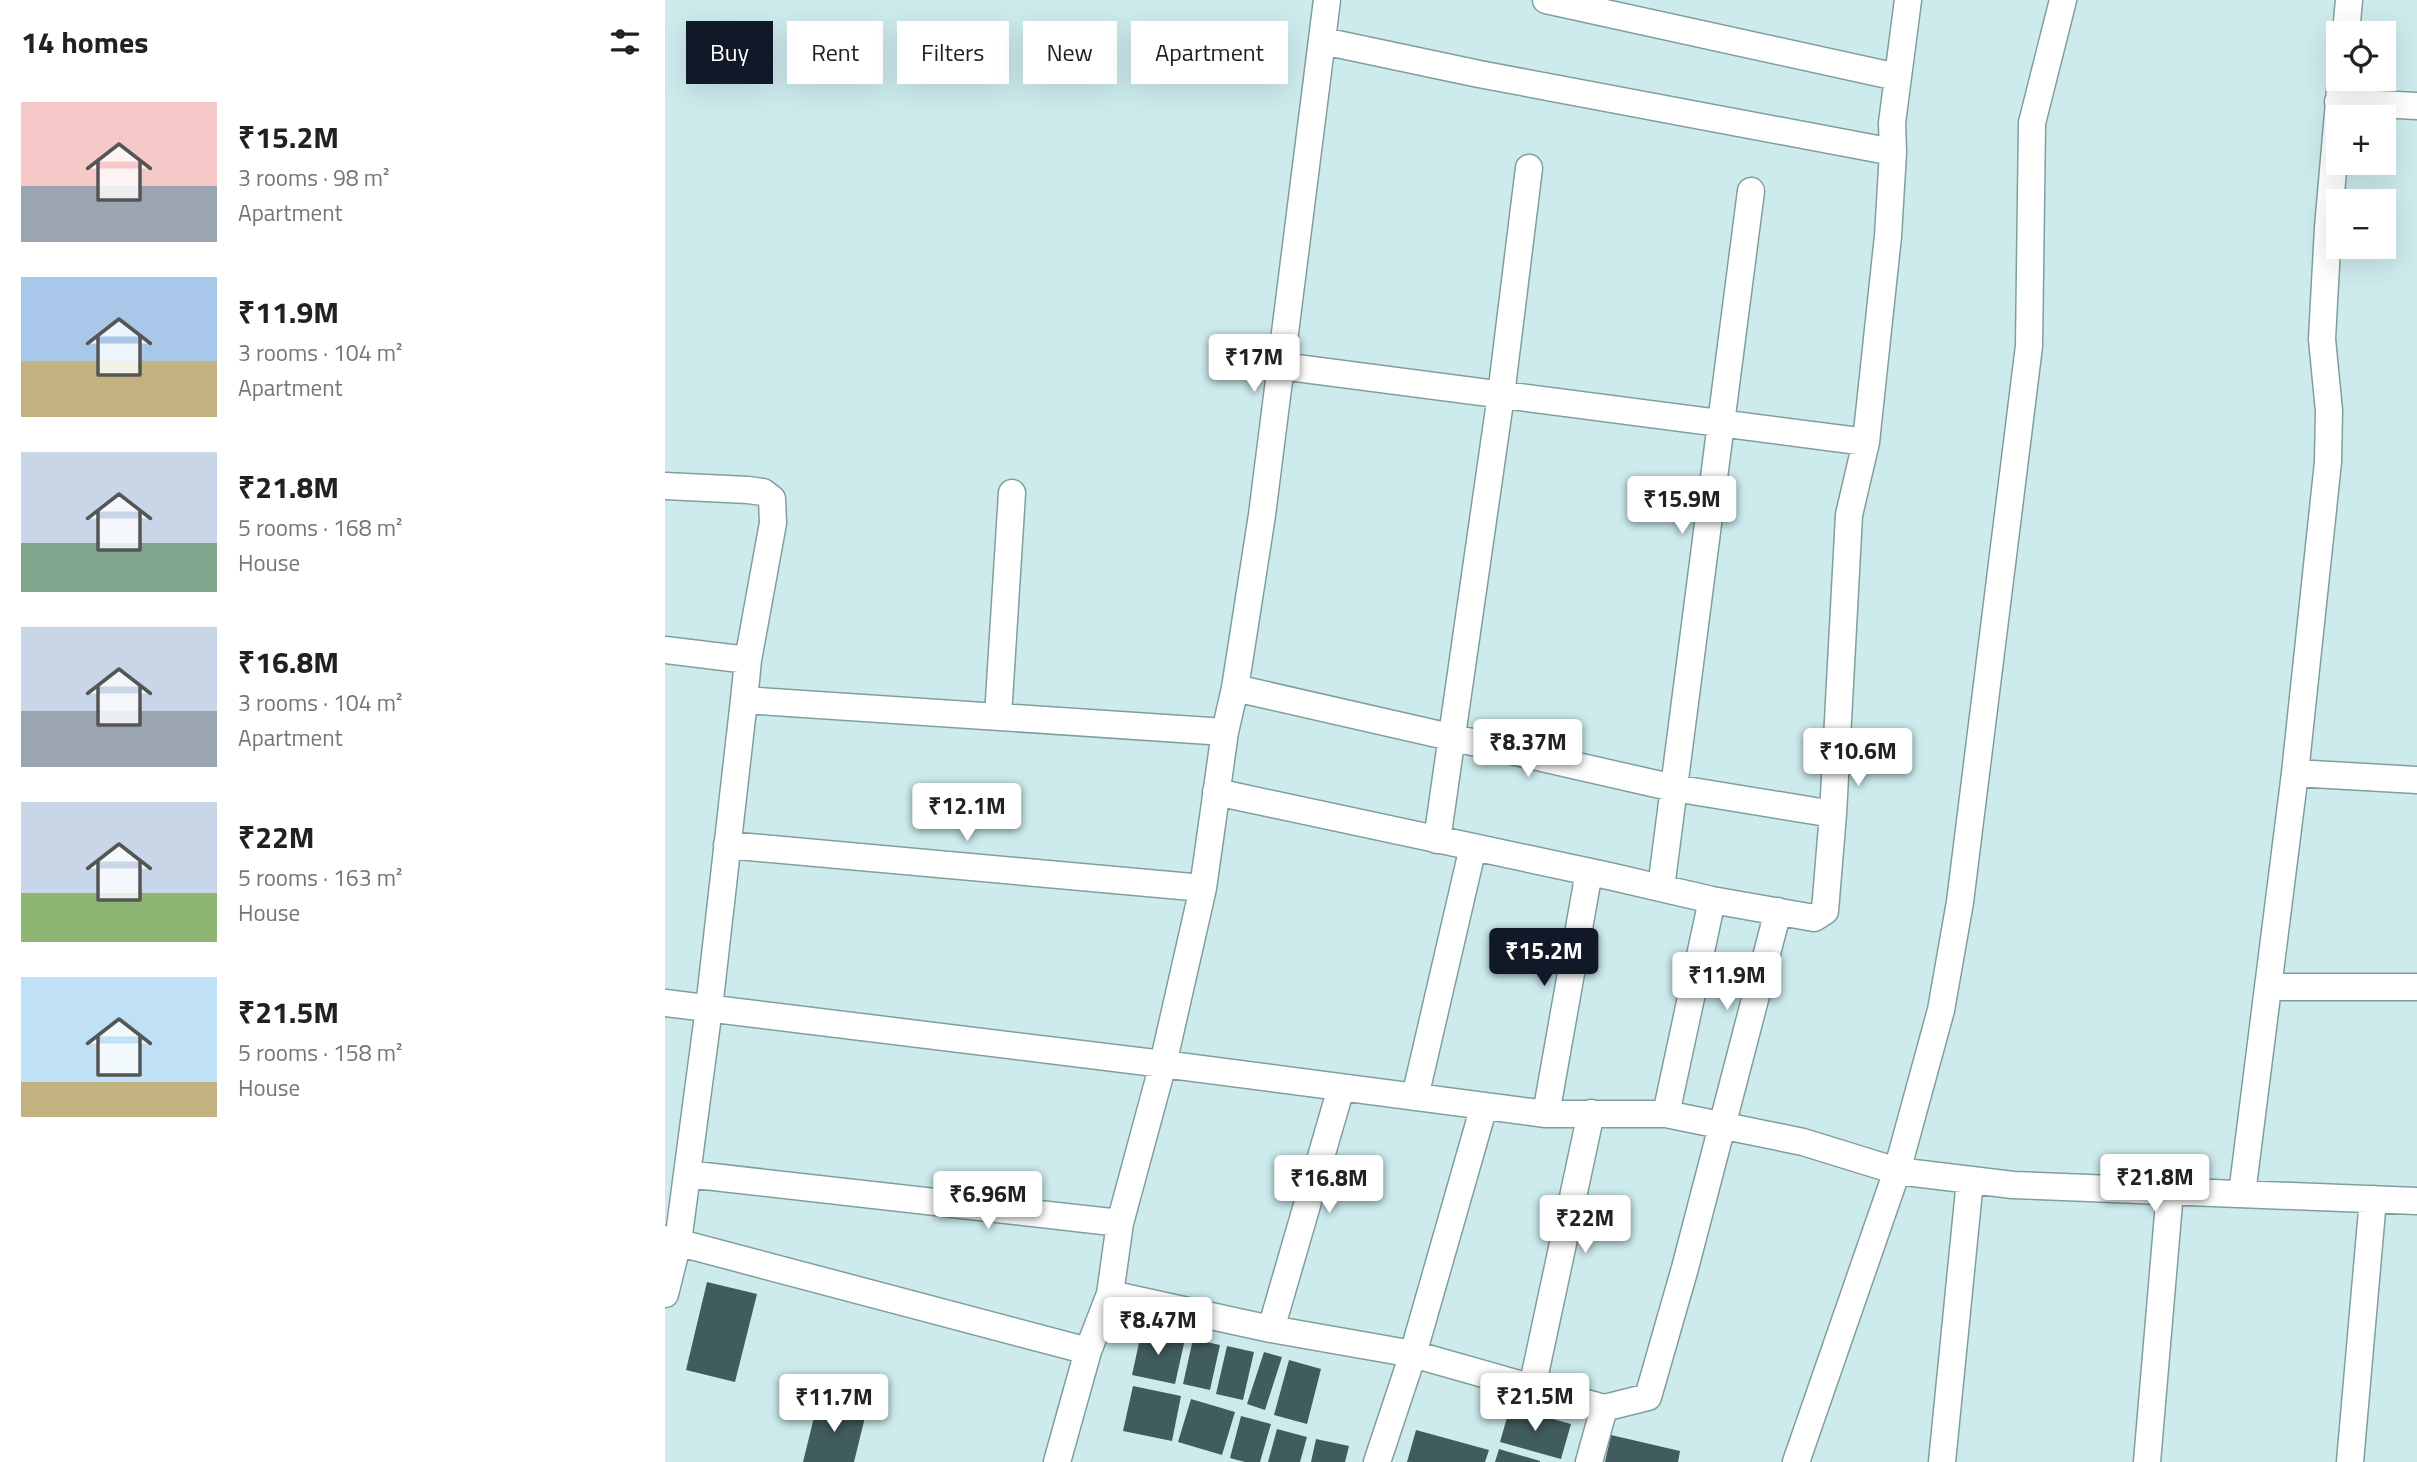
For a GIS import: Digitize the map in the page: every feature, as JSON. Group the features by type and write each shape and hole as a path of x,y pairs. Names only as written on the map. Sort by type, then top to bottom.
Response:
{"street":[{"path":"1057,1462 1089,1351 1110,1294 1120,1223 1163,1064 1203,888 1225,732 1235,688 1262,515 1327,0"},
{"path":"1546,0 1897,77"},
{"path":"1216,792 1712,901 1814,918 1825,911 1833,814 1849,515 1866,442 1888,236 1892,123 1908,0"},
{"path":"1796,1462 1897,1171 1941,1010 1960,902 2029,346 2032,123 2063,0"},
{"path":"2347,21 2349,0"},
{"path":"1323,41 1479,74 1893,152"},
{"path":"2242,1194 2295,773 2328,462 2329,421 2322,339 2327,228 2340,91"},
{"path":"2345,91 2417,106"},
{"path":"1437,839 1501,395 1529,168"},
{"path":"1661,888 1751,191"},
{"path":"1281,366 1866,442"},
{"path":"665,486 763,492 772,499 773,523 748,660 709,1008 687,1174 671,1240 665,1294"},
{"path":"998,716 1012,493"},
{"path":"665,650 748,660"},
{"path":"1235,688 1674,788 1833,814"},
{"path":"744,700 1225,732"},
{"path":"2295,773 2417,780"},
{"path":"727,845 1203,888"},
{"path":"1415,1097 1473,847"},
{"path":"1546,1114 1589,872"},
{"path":"1666,1114 1712,901"},
{"path":"1110,1294 1272,1329 1413,1354 1604,1408 1648,1396 1685,1268 1778,911"},
{"path":"2269,987 2417,987"},
{"path":"665,1003 1546,1114 1666,1114 1803,1142 1897,1171 2013,1185 2417,1201"},
{"path":"1272,1329 1341,1088"},
{"path":"1377,1462 1413,1354 1484,1106"},
{"path":"1532,1388 1591,1113"},
{"path":"687,1174 1120,1223"},
{"path":"1941,1462 1970,1180"},
{"path":"2147,1462 2170,1191"},
{"path":"2350,1462 2373,1199"},
{"path":"671,1240 1089,1351"},
{"path":"1589,1462 1604,1408"}],"building":[{"path":"707,1282 757,1294 735,1382 686,1370"},
{"path":"1142,1329 1185,1339 1175,1384 1132,1375"},
{"path":"1193,1339 1220,1345 1210,1390 1183,1384"},
{"path":"1227,1346 1254,1352 1243,1400 1216,1394"},
{"path":"1264,1352 1282,1357 1265,1410 1247,1404"},
{"path":"1289,1360 1321,1369 1307,1424 1274,1415"},
{"path":"1133,1386 1181,1396 1172,1441 1123,1431"},
{"path":"1191,1399 1235,1412 1222,1455 1178,1442"},
{"path":"818,1401 866,1413 854,1462 803,1462"},
{"path":"1510,1407 1571,1424 1561,1459 1500,1442"},
{"path":"1241,1416 1271,1424 1260,1462 1230,1458"},
{"path":"1277,1429 1307,1437 1300,1462 1268,1462"},
{"path":"1416,1430 1489,1450 1485,1462 1407,1462"},
{"path":"1611,1435 1680,1451 1678,1462 1605,1462"},
{"path":"1316,1439 1349,1446 1345,1462 1311,1462"},
{"path":"1499,1449 1540,1461 1540,1462 1495,1462"}]}
